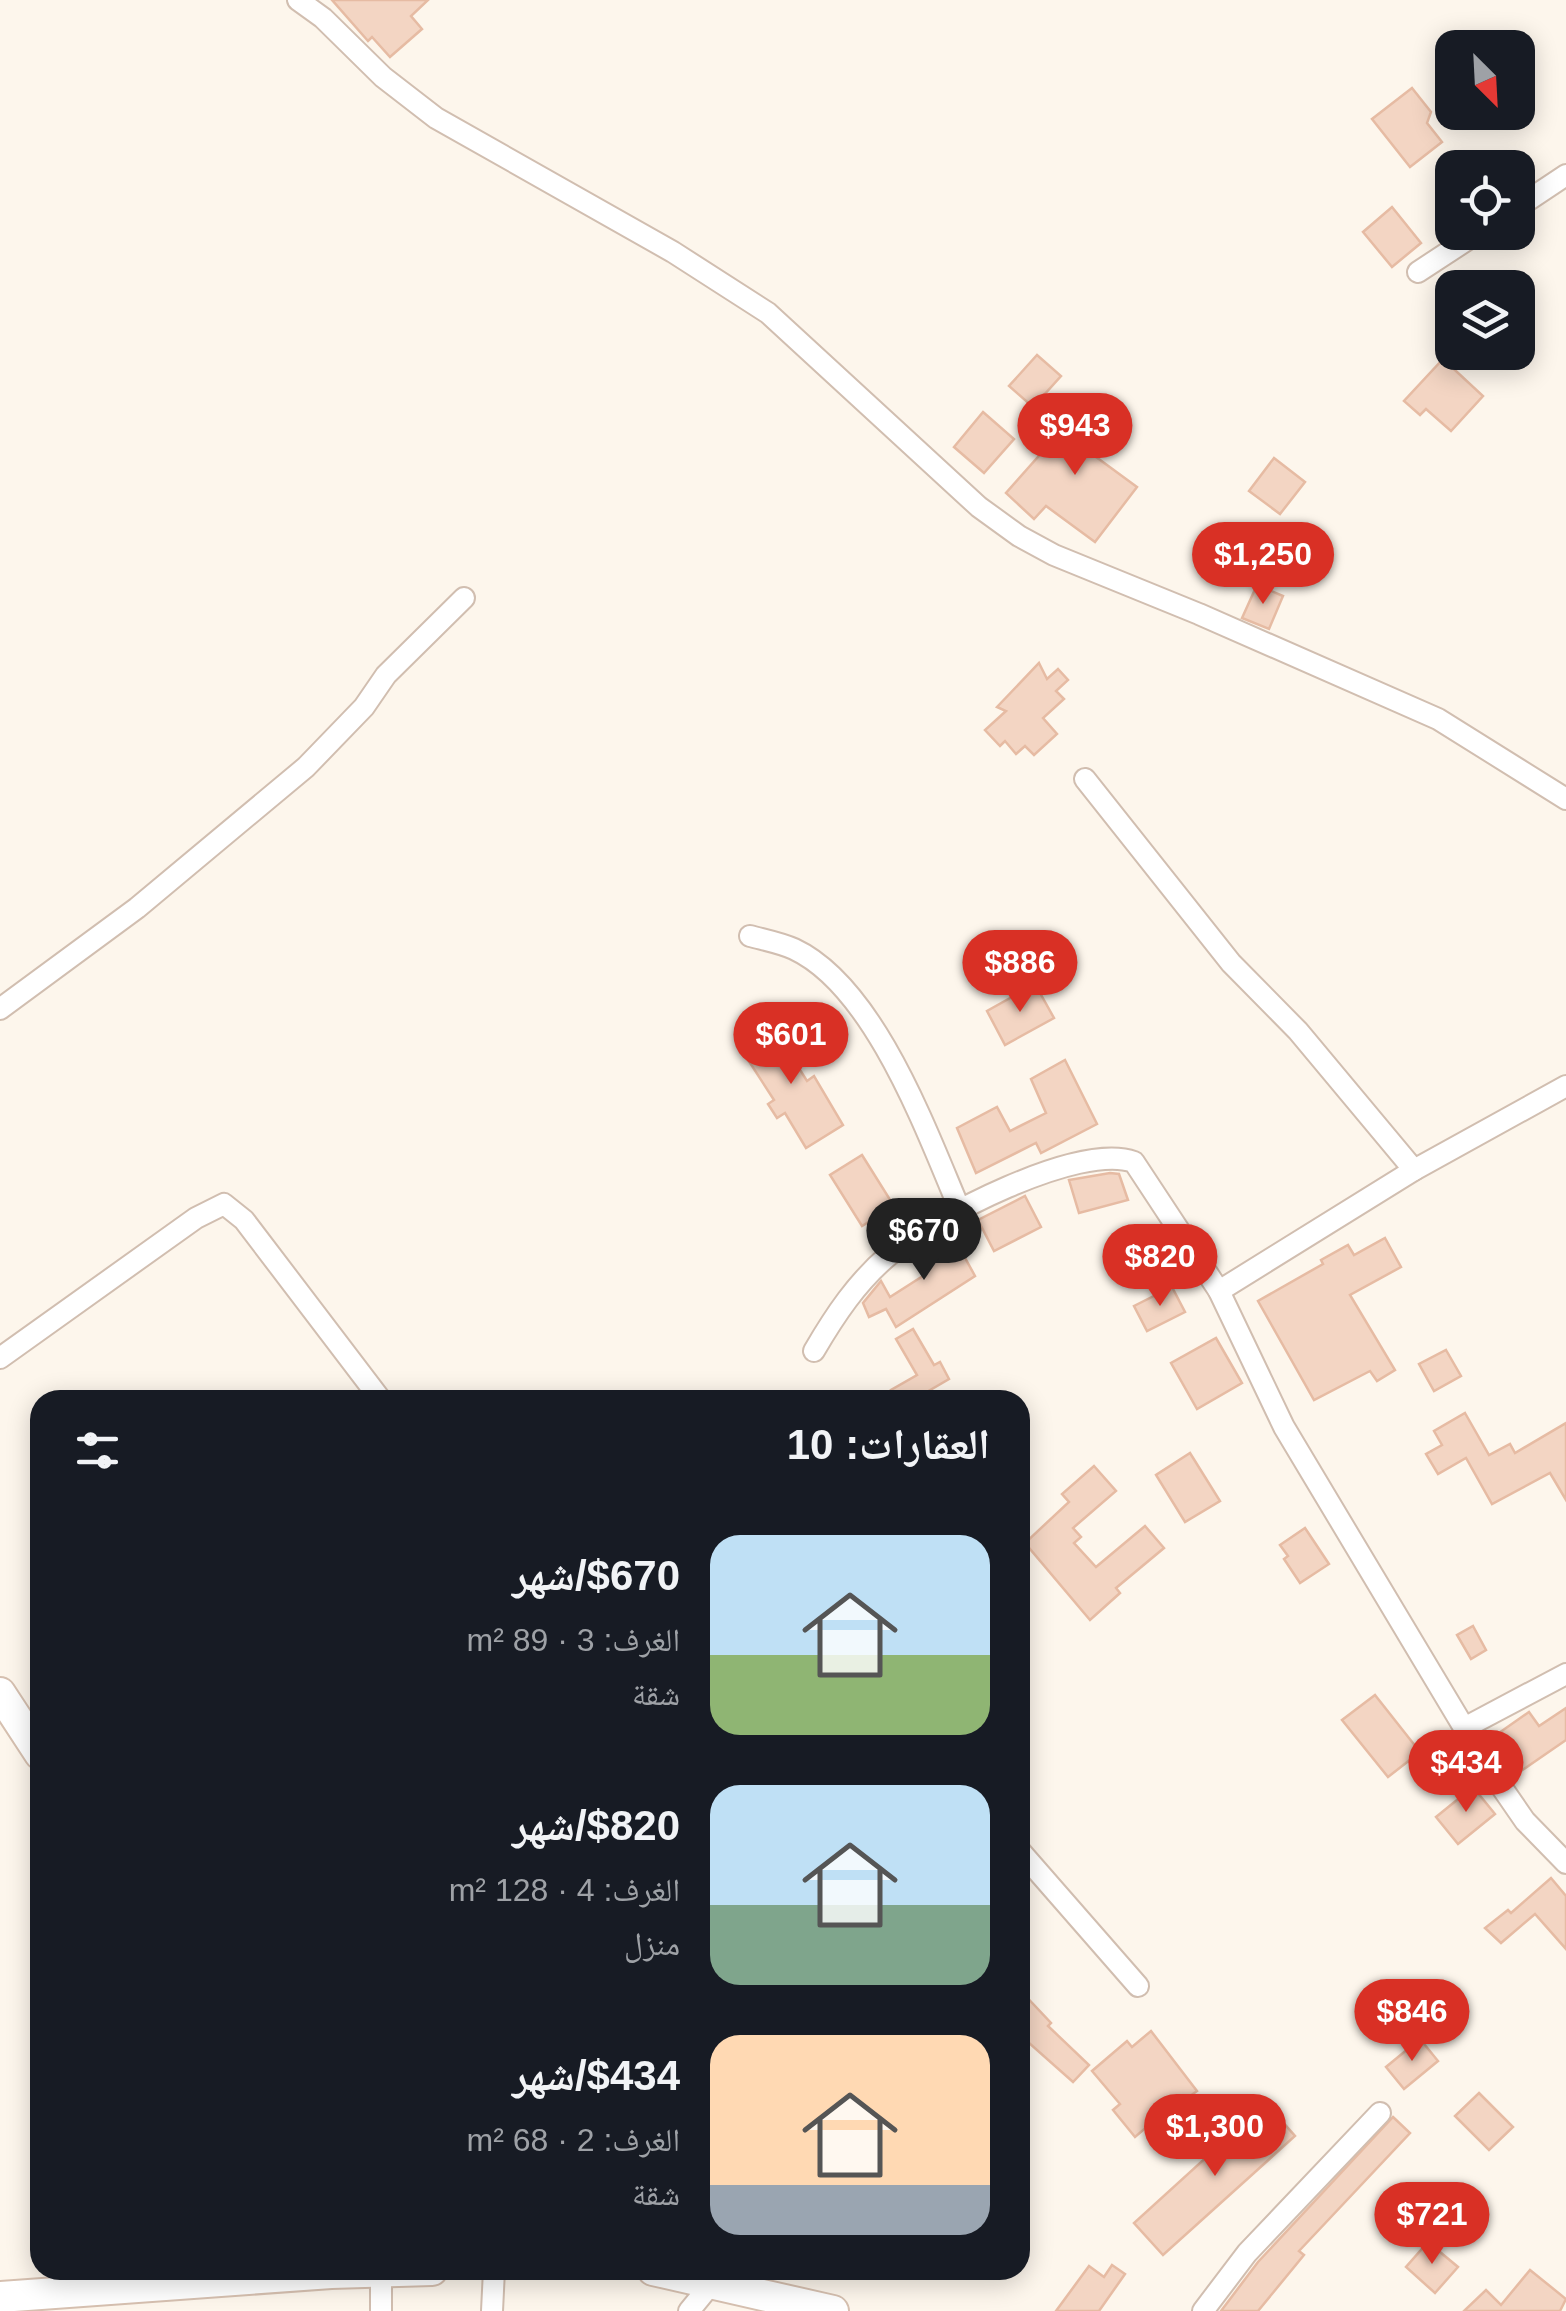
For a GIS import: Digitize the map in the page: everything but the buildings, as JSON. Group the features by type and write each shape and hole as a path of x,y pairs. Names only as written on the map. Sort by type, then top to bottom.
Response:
{"street":[{"path":"298,0 323,18 383,77 436,118 672,252 768,313 979,507 1019,536 1054,556 1200,614 1438,719 1566,799"},
{"path":"1535,196 1566,175"},
{"path":"1418,272 1452,250"},
{"path":"0,1009 137,908 306,766 364,707 386,675 464,598"},
{"path":"1085,780 1231,963 1298,1031 1414,1170"},
{"path":"750,936 793,949 810,959 874,1029 914,1102 960,1210"},
{"path":"1219,1291 1414,1170 1566,1086"},
{"path":"814,1351 842,1303 890,1254 960,1210 1049,1170 1106,1157 1121,1158 1143,1171 1219,1291 1284,1427 1464,1728 1525,1821 1566,1863"},
{"path":"0,1358 196,1218 224,1204 244,1220 373,1390"},
{"path":"1464,1728 1566,1674"},
{"path":"0,1693 30,1739"},
{"path":"1030,1862 1138,1986"},
{"path":"1202,2311 1246,2253 1380,2113"},
{"path":"0,2297 228,2280"},
{"path":"381,2280 381,2311"},
{"path":"492,2311 494,2280"},
{"path":"695,2280 832,2311"},
{"path":"688,2311 712,2284"}]}
